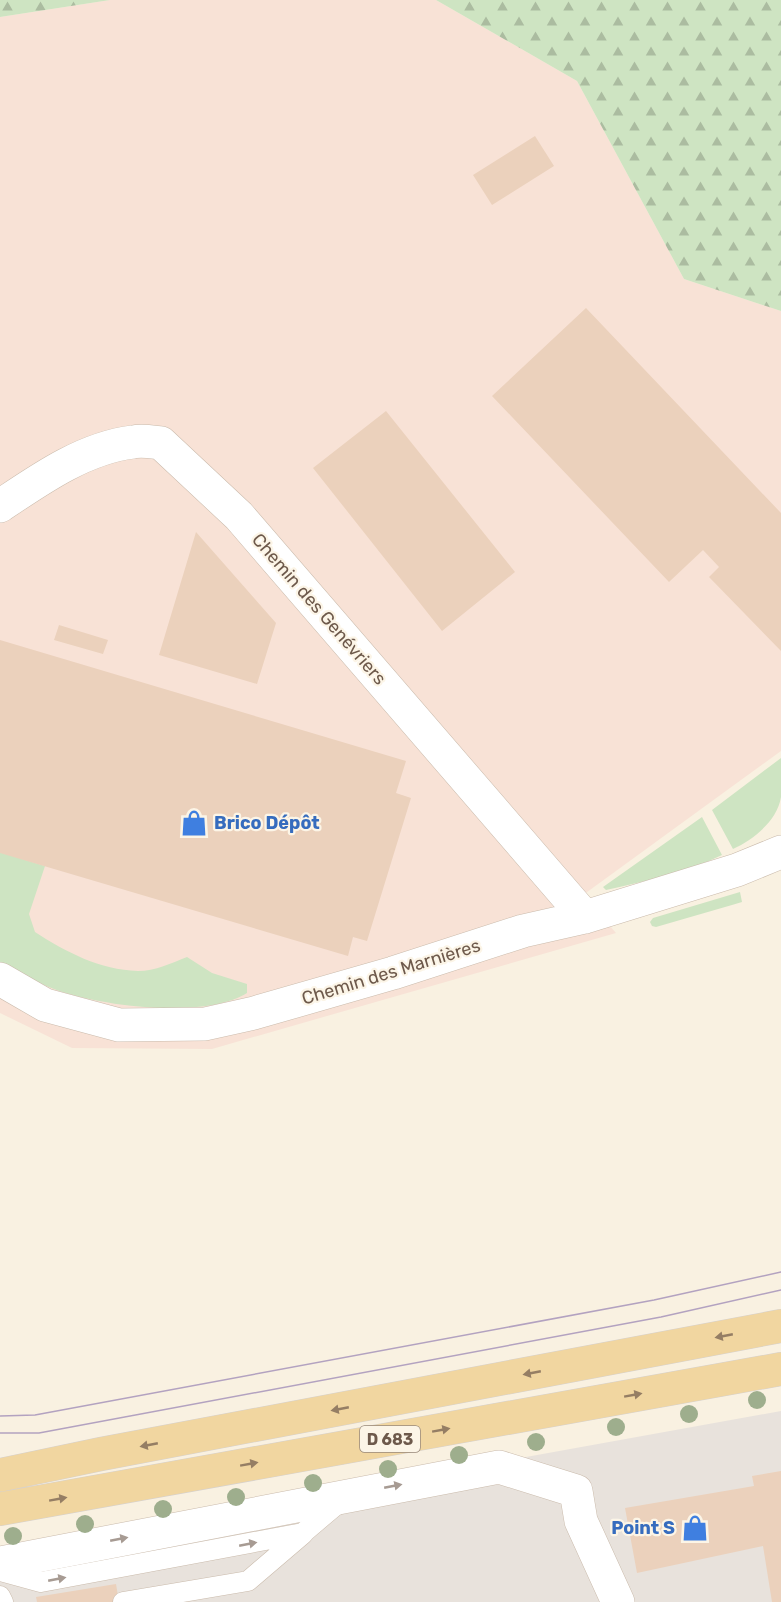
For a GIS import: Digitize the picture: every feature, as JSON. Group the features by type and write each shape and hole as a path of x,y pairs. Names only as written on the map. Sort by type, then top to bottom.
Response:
{"main road":[{"name":"D 683","path":"0,1474 781,1326"},
{"name":"D 683","path":"0,1509 781,1369"}],"street":[{"name":"Chemin des Genévriers","path":"0,506 39,479 94,452 134,441 161,443 239,516 585,917"},
{"name":"Chemin des Marnières","path":"0,979 45,1005 119,1025 205,1024 254,1013 393,974 524,931 585,917 737,870 781,852"},
{"path":"0,1563 499,1467 576,1491 581,1521 618,1602"}],"lane":[{"path":"123,1602 248,1581 348,1495"},
{"path":"0,1570 41,1582 303,1533"},
{"path":"0,1596 3,1602"}],"shaded area":[{"path":"110,0 436,0 577,81 684,279 781,311 781,751 583,895 616,933 212,1049 72,1048 0,1013 0,17"},
{"path":"781,1411 781,1602 0,1602 0,1552"}],"green space":[{"path":"0,0 110,0 0,17"},
{"path":"436,0 781,0 781,311 684,279 577,81"},
{"path":"781,758 781,797 775,814 749,840 733,849 712,810"},
{"path":"702,817 722,855 665,876 606,890 603,887"},
{"path":"0,852 45,866 29,914 35,932 59,946 84,959 124,970 151,970 187,957 212,973 247,984 247,993 228,1001 205,1006 151,1008 124,1005 97,1001 54,989 0,962"},
{"path":"740,892 742,902 656,927 650,922 653,918"}],"building":[{"path":"535,136 554,166 492,205 473,175"},
{"path":"586,308 781,513 781,651 709,577 719,567 703,550 669,582 492,396"},
{"path":"386,411 515,572 442,631 313,468"},
{"path":"196,532 276,623 257,684 159,655"},
{"path":"59,625 108,640 103,654 54,640"},
{"name":"Brico Dépôt","path":"0,640 406,761 396,793 411,798 367,941 353,937 348,956 0,853"},
{"path":"781,1471 781,1602 772,1602 763,1546 637,1573 625,1508 754,1486 752,1476"},
{"path":"116,1584 119,1602 37,1602 36,1597"}],"tram line":[{"path":"0,1416 35,1415 654,1300 781,1272"},
{"path":"0,1433 39,1433 661,1317 781,1290"}],"place":[{"name":"Brico Dépôt","path":"194,823"},
{"name":"Point S","path":"695,1528"}]}
